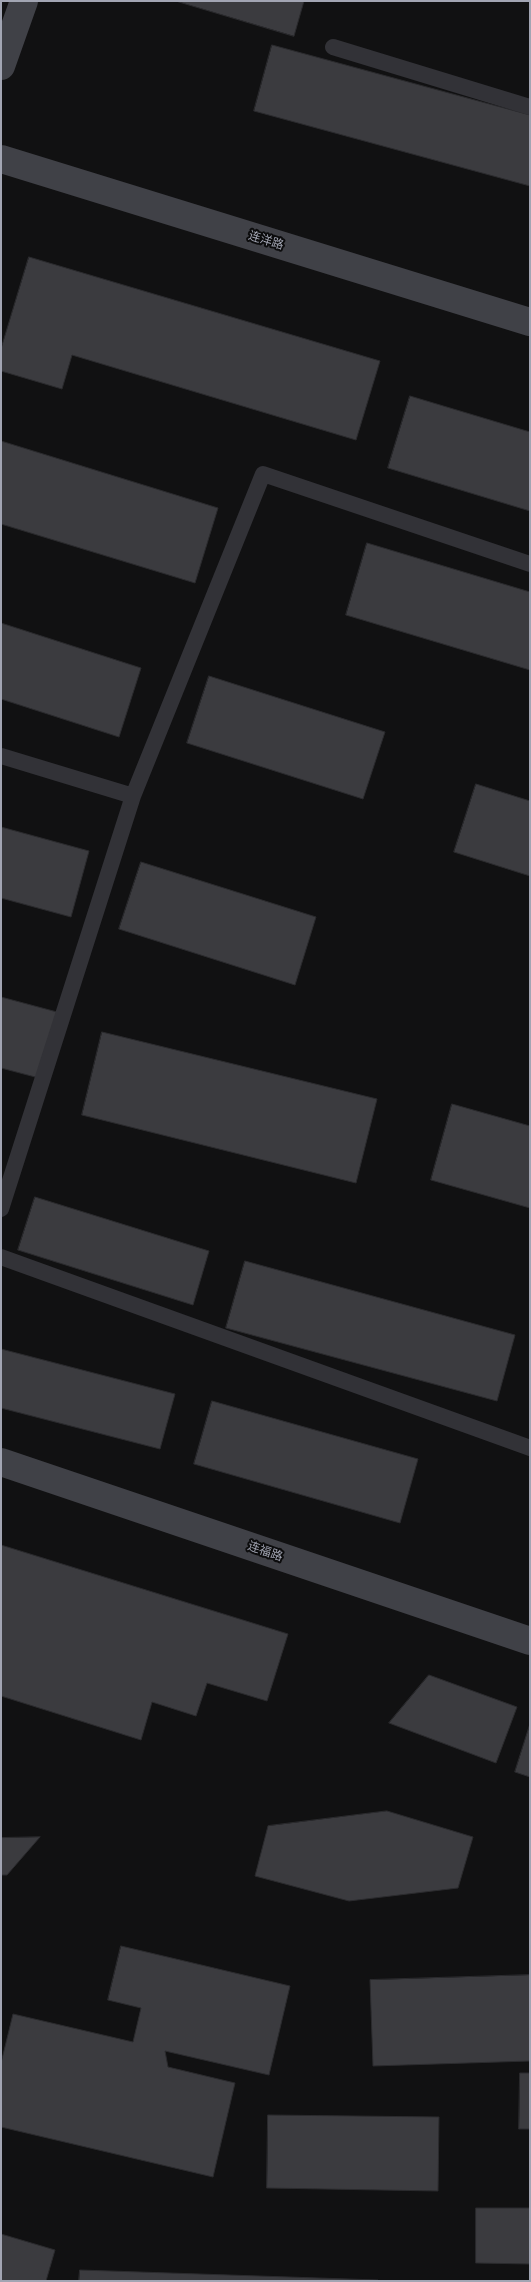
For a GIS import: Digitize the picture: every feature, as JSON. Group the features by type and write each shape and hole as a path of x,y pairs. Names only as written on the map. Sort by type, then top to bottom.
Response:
{"street":[{"path":"1,66 24,1"},
{"name":"连洋路","path":"1,159 530,322"},
{"name":"连福路","path":"1,1462 530,1641"}],"lane":[{"path":"333,47 530,107"},
{"path":"1,1209 133,796 264,474 530,564"},
{"path":"1,756 133,796"},
{"path":"1,1257 530,1448"}],"building":[{"path":"176,1 304,1 294,36"},
{"path":"272,45 530,115 530,186 254,111"},
{"path":"29,257 380,361 356,440 72,355 62,389 1,371 1,349"},
{"path":"410,396 530,432 530,511 388,468"},
{"path":"1,441 218,508 195,583 1,524"},
{"path":"367,543 530,592 530,670 346,615"},
{"path":"1,623 141,668 119,737 1,699"},
{"path":"209,676 385,732 363,799 187,743"},
{"path":"476,784 530,801 530,876 454,852"},
{"path":"1,827 89,851 71,917 1,898"},
{"path":"141,862 316,917 295,985 119,929"},
{"path":"1,997 57,1012 39,1078 1,1068"},
{"path":"102,1032 377,1099 356,1183 82,1115"},
{"path":"452,1104 530,1126 530,1208 431,1180"},
{"path":"35,1197 209,1251 193,1305 18,1250"},
{"path":"245,1261 515,1335 497,1401 226,1328"},
{"path":"1,1349 175,1394 160,1449 1,1408"},
{"path":"212,1401 418,1459 400,1523 194,1464"},
{"path":"1,1545 288,1634 267,1701 207,1683 196,1716 152,1702 141,1740 1,1696"},
{"path":"429,1675 517,1707 496,1763 389,1723"},
{"path":"530,1724 530,1777 515,1772"},
{"path":"387,1811 473,1837 458,1888 349,1901 255,1876 268,1826"},
{"path":"40,1837 7,1875 1,1875 1,1838"},
{"path":"121,1946 290,1986 269,2075 165,2051 168,2067 235,2083 213,2177 1,2127 1,2063 13,2014 133,2042 141,2008 108,2000"},
{"path":"530,1975 530,2061 373,2066 370,1980"},
{"path":"520,2073 530,2073 530,2129 519,2129"},
{"path":"268,2115 439,2117 438,2191 267,2188"},
{"path":"476,2208 530,2208 530,2264 476,2263"},
{"path":"1,2234 55,2250 46,2281 1,2281"},
{"path":"80,2270 378,2280 378,2281 79,2281"}]}
